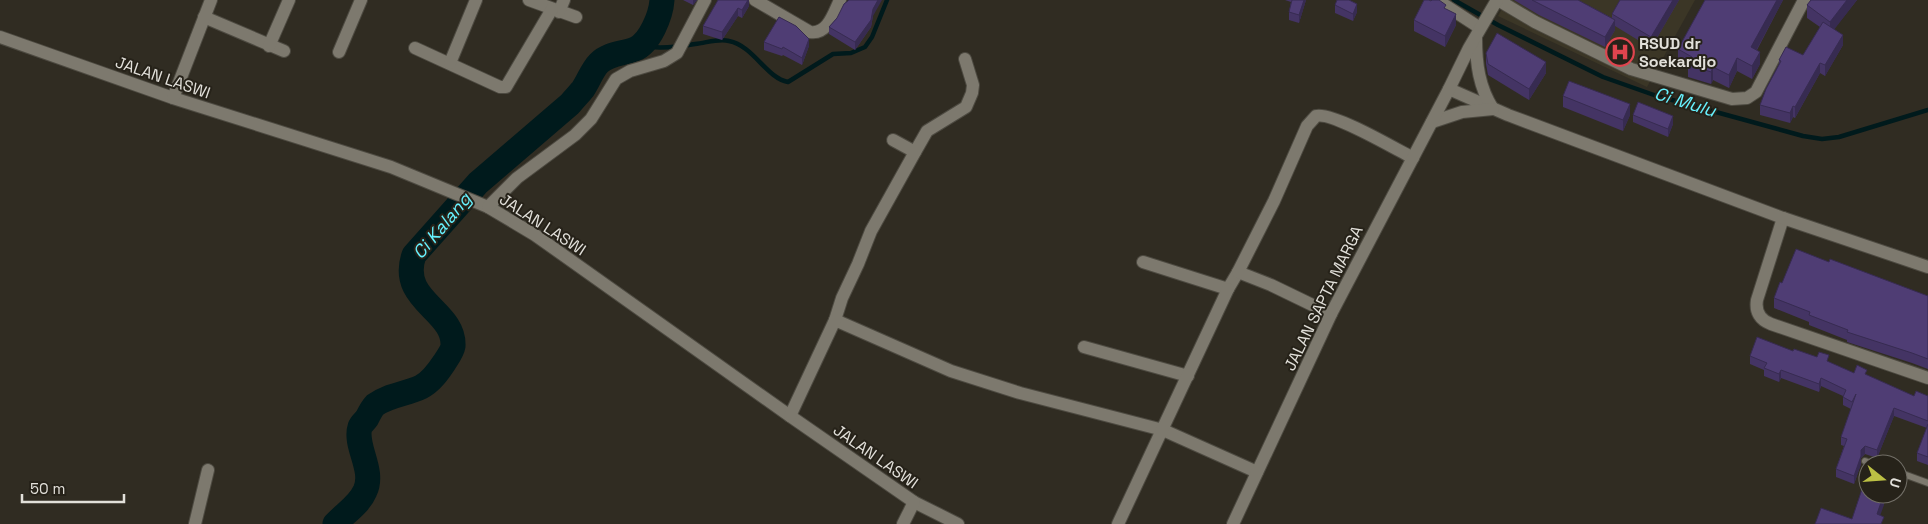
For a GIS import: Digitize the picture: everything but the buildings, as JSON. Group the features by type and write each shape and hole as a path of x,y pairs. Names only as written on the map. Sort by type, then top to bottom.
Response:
{"street":[{"path":"173,98 211,0"},
{"path":"269,46 289,0"},
{"path":"340,52 361,0"},
{"path":"450,63 476,0"},
{"path":"529,0 558,7 576,17"},
{"path":"484,205 516,178 575,135 591,119 616,79 630,71 664,61 679,51 705,0"},
{"path":"755,0 810,32 820,32 825,28 840,0"},
{"path":"1437,0 1480,30 1476,62 1484,96 1493,109"},
{"path":"1497,1 1620,65 1737,100 1747,98 1756,92 1804,0"},
{"name":"JALAN SAPTA MARGA","path":"1233,524 1331,314 1497,1"},
{"path":"415,48 506,87 558,7"},
{"path":"204,17 284,51"},
{"name":"JALAN LASWI","path":"0,37 173,98 391,168 484,205 535,235 914,502 958,524"},
{"path":"790,416 835,320 842,298 871,231 915,152 927,131 966,107 973,85 966,60"},
{"path":"1449,90 1493,109 1783,218 1928,267"},
{"path":"1432,122 1462,112 1493,109"},
{"path":"1118,524 1228,289 1274,201 1304,132 1316,116 1324,115 1342,122 1413,158"},
{"path":"893,140 915,152"},
{"path":"1783,218 1757,300 1757,312 1760,318 1771,324 1928,378"},
{"path":"1143,262 1228,289"},
{"path":"1238,272 1271,285 1331,314"},
{"path":"835,320 916,356 976,379 1020,393 1163,430 1257,472"},
{"path":"1084,347 1188,376"},
{"path":"195,524 208,470"},
{"path":"903,524 914,502"}],"lane":[{"path":"1908,476 1928,483"}],"shaded area":[{"name":"RSUD dr Soekardjo","path":"1507,0 1695,0 1647,87 1498,16"}],"waterway":[{"name":"Ci Kalang","path":"335,524 352,509 365,491 368,475 360,442 361,425 374,406 380,402 421,387 434,377 453,346 451,334 446,323 420,295 414,284 411,271 414,255 478,183 570,104 583,89 599,63 612,55 635,49 645,41 657,21 662,0"},
{"path":"642,46 668,47 725,40 746,49 773,75 788,82 833,54 851,53 865,47 872,37 887,0"},
{"name":"Ci Mulu","path":"1454,0 1498,25 1603,77 1654,95 1803,136 1822,139 1839,137 1928,110"}],"place":[{"name":"RSUD dr Soekardjo","path":"1620,52"}]}
